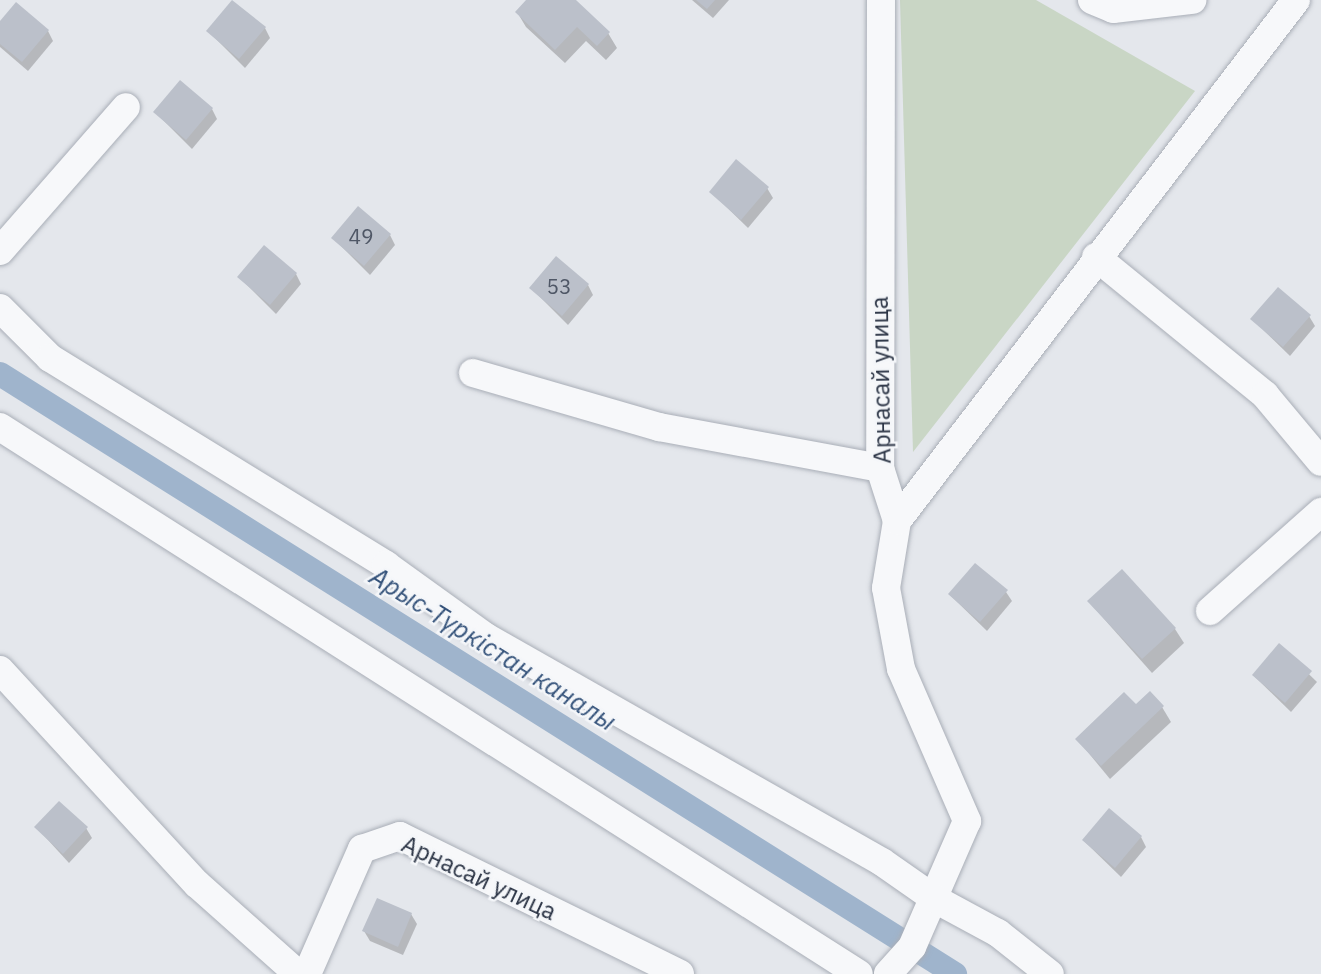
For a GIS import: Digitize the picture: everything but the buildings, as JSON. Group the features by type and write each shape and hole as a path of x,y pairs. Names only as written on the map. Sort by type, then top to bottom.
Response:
{"street":[{"name":"Арнасай улица","path":"881,0 880,468 897,521 886,588 901,669 967,821 912,947 888,974"},
{"path":"1092,0 1113,9 1192,0"},
{"path":"897,521 1096,257 1296,0"},
{"path":"0,251 126,107"},
{"path":"1096,257 1265,395 1321,462"},
{"path":"0,307 50,358 386,565 486,638 882,862 935,899 998,933 1050,974"},
{"path":"473,373 659,427 880,468"},
{"path":"0,427 859,974"},
{"path":"1210,611 1321,512"},
{"path":"0,670 197,884 298,974"},
{"name":"Арнасай улица","path":"307,974 362,849 400,836 680,974"}],"green space":[{"path":"900,0 1036,0 1195,91 913,452"}],"waterway":[{"name":"Арыс-Түркістан каналы","path":"0,374 955,974"}]}
